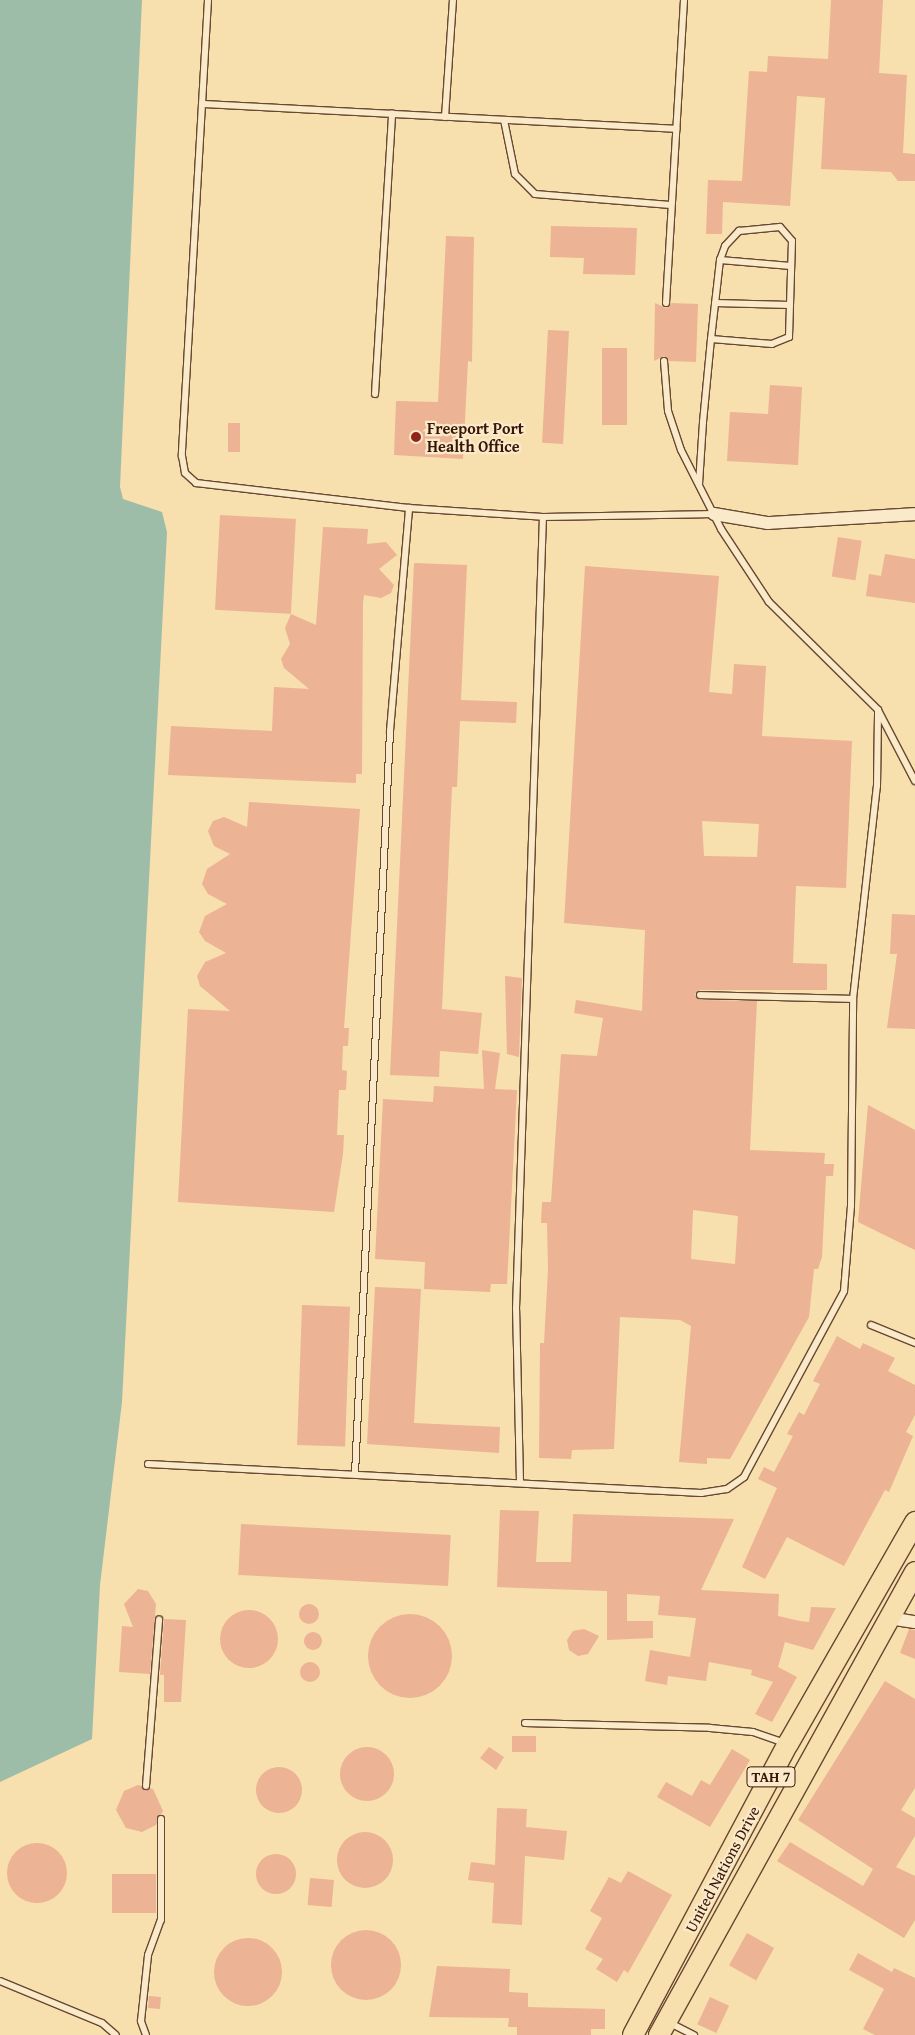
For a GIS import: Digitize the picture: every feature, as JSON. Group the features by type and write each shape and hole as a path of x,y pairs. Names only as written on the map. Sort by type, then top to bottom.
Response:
{"highway":[{"name":"United Nations Drive","path":"633,2035 788,1744 915,1522"},
{"name":"United Nations Drive","path":"663,2028 915,1572"}],"street":[{"path":"714,514 768,523 915,514"},
{"path":"888,1618 915,1622"}],"lane":[{"path":"208,0 182,456 185,473 196,484 409,508 543,517 714,514"},
{"path":"445,117 453,0"},
{"path":"666,303 684,0"},
{"path":"202,104 676,129"},
{"path":"374,394 392,114"},
{"path":"504,120 515,174 535,194 671,205"},
{"path":"699,485 711,339 720,260 724,246 739,231 780,228 792,242 789,337 772,344 711,339"},
{"path":"720,260 791,266"},
{"path":"715,303 790,305"},
{"path":"664,361 668,411 699,485 714,514 769,602 878,710 915,781"},
{"path":"355,1474 390,731 409,508"},
{"path":"520,1482 516,1309 543,517"},
{"path":"148,1464 520,1482 701,1493 727,1489 744,1477 844,1290 852,1206 853,999 877,786 878,710"},
{"path":"700,995 853,999"},
{"path":"871,1325 915,1343"},
{"path":"146,1786 159,1620"},
{"path":"525,1723 710,1728 753,1732 788,1744"},
{"path":"146,2035 141,2021 148,1956 161,1920 160,1819"},
{"path":"0,1981 102,2023 116,2035"},
{"path":"663,2028 694,2035"}],"shaded area":[{"path":"0,0 142,0 120,487 123,499 162,512 167,532 122,1402 100,1585 92,1739 0,1782"}],"building":[{"path":"831,0 883,0 879,73 907,75 903,153 915,154 915,181 898,181 891,172 821,169 825,98 797,96 790,206 723,202 722,234 706,234 708,180 742,181 749,71 767,72 768,56 828,59"},
{"path":"551,226 637,228 635,275 583,274 584,258 550,257"},
{"path":"446,236 474,237 472,362 468,361 463,459 394,455 396,401 438,402"},
{"path":"655,303 666,308 671,303 698,304 696,362 669,361 664,356 654,361"},
{"path":"548,330 569,331 563,444 542,443"},
{"path":"602,348 627,348 627,425 602,425"},
{"path":"770,385 802,387 798,465 727,461 730,412 768,414"},
{"path":"228,423 240,423 240,452 228,452"},
{"path":"220,515 296,519 291,614 215,610"},
{"path":"323,527 368,529 367,544 386,542 397,555 379,569 394,585 391,593 381,598 364,595 362,774 356,774 356,783 168,775 171,726 272,731 274,687 309,689 284,668 281,659 290,644 285,628 291,614 316,625"},
{"path":"838,537 862,541 855,580 832,577"},
{"path":"885,554 915,559 915,603 866,596 869,574 881,576"},
{"path":"414,563 467,565 461,700 517,702 516,723 460,721 457,787 452,787 442,1009 482,1013 478,1054 440,1051 439,1077 390,1075"},
{"path":"585,566 719,576 709,692 732,694 734,664 766,666 762,736 852,741 846,888 796,886 793,963 827,964 827,990 700,990 695,994 700,1000 757,1001 750,1150 825,1153 824,1164 834,1164 833,1176 826,1176 822,1257 818,1269 814,1269 809,1317 730,1459 707,1458 707,1464 679,1462 691,1326 680,1320 620,1317 614,1449 572,1450 571,1459 539,1458 540,1343 544,1343 548,1270 547,1223 541,1223 542,1202 551,1202 561,1054 597,1056 603,1018 574,1013 576,1000 642,1011 645,930 564,923","holes":["702,821 759,824 757,857 704,856","693,1210 738,1216 735,1264 691,1259"]},
{"path":"249,802 360,809 344,1028 349,1028 348,1046 343,1046 342,1070 347,1071 346,1090 339,1090 337,1135 344,1135 343,1154 334,1212 178,1202 188,1009 230,1011 200,986 197,976 205,962 226,953 205,941 199,932 205,916 227,904 208,894 202,884 207,869 230,854 214,846 208,831 213,821 224,817 247,827"},
{"path":"892,914 915,915 915,1029 887,1028 897,954 890,954"},
{"path":"505,976 522,978 519,1057 507,1054"},
{"path":"482,1050 500,1053 495,1089 517,1090 507,1284 491,1284 490,1292 424,1289 425,1262 375,1259 383,1099 433,1102 434,1086 484,1089"},
{"path":"868,1105 915,1130 915,1250 858,1222"},
{"path":"375,1287 421,1289 414,1423 500,1427 499,1453 367,1444"},
{"path":"302,1305 350,1307 345,1447 297,1445"},
{"path":"837,1336 860,1349 863,1343 895,1358 888,1371 915,1385 915,1415 906,1432 913,1436 889,1492 885,1490 844,1566 787,1537 765,1579 742,1567 777,1488 758,1479 764,1467 774,1472 793,1436 787,1434 799,1412 804,1415 820,1384 813,1381"},
{"path":"500,1510 539,1511 536,1562 571,1562 573,1514 734,1519 701,1590 779,1594 778,1616 800,1621 809,1622 811,1607 836,1608 813,1650 785,1642 778,1667 797,1677 772,1722 755,1714 773,1682 751,1675 752,1670 709,1662 706,1681 668,1676 667,1685 645,1681 650,1650 690,1657 696,1618 658,1615 660,1596 627,1594 627,1621 653,1621 653,1638 607,1640 607,1591 497,1587"},
{"path":"241,1524 451,1535 448,1586 238,1575"},
{"path":"138,1589 148,1591 156,1604 150,1674 119,1672 122,1626 133,1627 124,1604"},
{"path":"309,1604 316,1607 319,1614 316,1621 309,1624 302,1621 299,1614 302,1607"},
{"path":"243,1610 255,1610 270,1618 278,1633 278,1645 270,1660 255,1668 243,1668 228,1660 220,1645 220,1633 228,1618"},
{"path":"410,1614 426,1617 445,1633 449,1640 452,1656 449,1672 433,1691 426,1695 410,1698 394,1695 375,1679 371,1672 368,1656 371,1640 387,1621 394,1617"},
{"path":"164,1619 186,1620 181,1702 164,1702 164,1675 160,1675"},
{"path":"584,1629 599,1636 588,1654 578,1656 569,1650 567,1640 573,1631"},
{"path":"909,1629 915,1630 915,1659 900,1653"},
{"path":"313,1632 319,1635 322,1641 319,1647 313,1650 307,1647 304,1641 307,1635"},
{"path":"310,1662 317,1665 320,1672 317,1679 310,1682 303,1679 300,1672 303,1665"},
{"path":"885,1681 915,1699 915,1788 901,1810 915,1818 915,1836 896,1867 915,1876 915,1920 904,1938 777,1861 790,1842 863,1886 873,1869 798,1820"},
{"path":"512,1736 536,1736 536,1752 512,1752"},
{"path":"362,1747 372,1747 382,1751 390,1759 394,1774 390,1789 382,1797 372,1801 362,1801 352,1797 344,1789 340,1779 340,1769 344,1759 352,1751"},
{"path":"489,1747 504,1757 496,1770 480,1758"},
{"path":"732,1749 750,1760 710,1827 657,1797 666,1782 692,1796 701,1780 710,1785"},
{"path":"274,1767 284,1767 298,1777 302,1790 298,1803 292,1809 284,1813 274,1813 260,1803 256,1795 256,1785 266,1771"},
{"path":"138,1785 153,1789 163,1811 156,1825 142,1832 126,1828 116,1810 124,1791"},
{"path":"497,1808 527,1809 526,1827 567,1831 564,1860 525,1856 522,1925 492,1923 494,1883 468,1880 471,1862 495,1865"},
{"path":"365,1832 380,1837 388,1845 393,1860 388,1875 380,1883 365,1888 350,1883 342,1875 337,1860 342,1845 350,1837"},
{"path":"37,1843 54,1848 62,1856 67,1873 62,1890 54,1898 37,1903 20,1898 12,1890 7,1873 12,1856 20,1848"},
{"path":"280,1854 287,1857 293,1863 296,1874 295,1882 287,1891 280,1894 272,1894 265,1891 257,1882 256,1870 259,1863 268,1855"},
{"path":"628,1871 672,1895 628,1973 624,1970 617,1982 596,1969 603,1959 585,1949 602,1918 590,1911 609,1877 621,1883"},
{"path":"112,1874 156,1874 156,1913 112,1913"},
{"path":"310,1878 334,1880 332,1907 308,1905"},
{"path":"366,1930 379,1933 391,1940 398,1952 401,1965 398,1978 391,1990 379,1997 366,2000 353,1997 341,1990 334,1978 331,1965 334,1952 341,1940 353,1933"},
{"path":"747,1933 774,1948 756,1980 729,1965"},
{"path":"248,1938 261,1941 272,1948 279,1959 282,1972 279,1985 272,1996 261,2003 248,2006 235,2003 224,1996 217,1985 214,1972 217,1959 224,1948 235,1941"},
{"path":"858,1953 892,1972 894,1968 915,1978 915,2035 875,2035 863,2029 884,1989 849,1970"},
{"path":"437,1966 510,1969 509,1992 528,1993 528,2007 605,2009 605,2029 591,2029 591,2035 517,2035 517,2027 508,2027 509,2018 429,2017"},
{"path":"149,1996 161,1997 160,2009 148,2008"},
{"path":"710,1997 729,2006 716,2033 697,2024"}],"place":[{"name":"Freeport Port Health Office","path":"416,437"}]}
